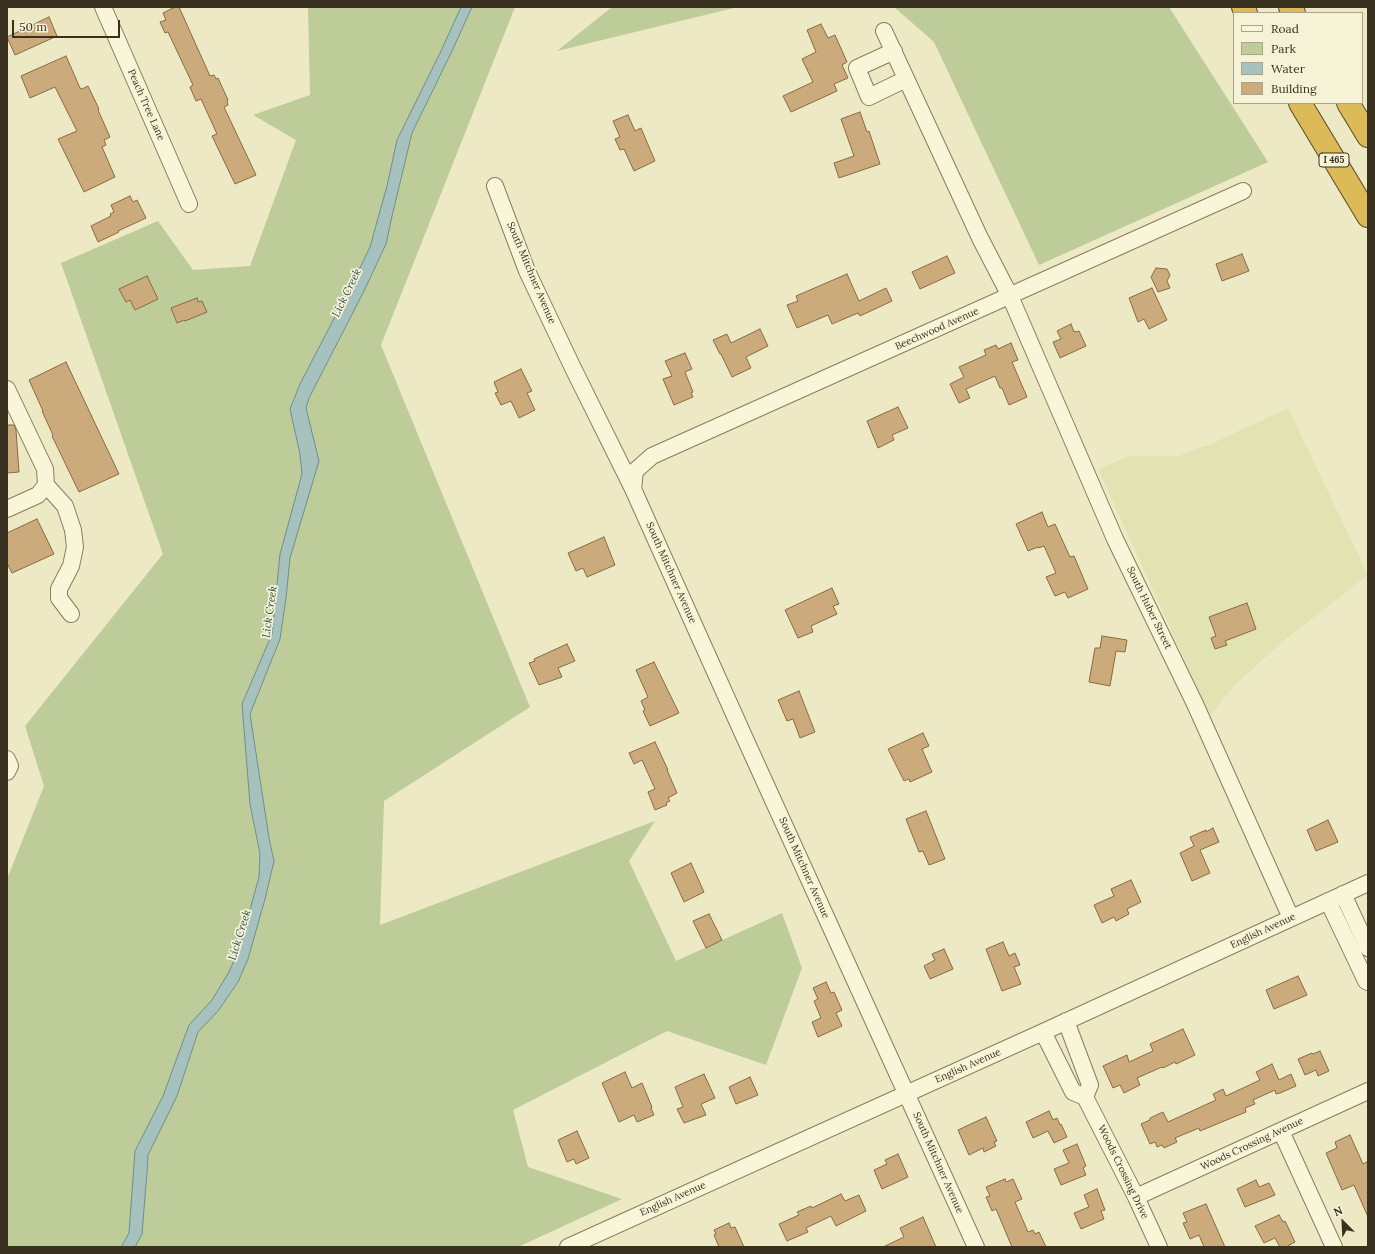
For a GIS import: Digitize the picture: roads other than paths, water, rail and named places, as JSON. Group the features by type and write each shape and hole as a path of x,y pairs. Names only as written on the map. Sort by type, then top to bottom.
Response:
{"highway":[{"name":"I 465","path":"1301,104 1368,216"},
{"path":"1349,104 1368,136"}],"street":[{"name":"Peach Tree Lane","path":"103,7 189,204"},
{"name":"South Huber Street","path":"884,31 980,238 1010,296 1116,539 1195,704 1291,918"},
{"path":"894,51 857,68 869,97 906,79"},
{"name":"South Mitchner Avenue","path":"495,186 530,278 633,489 976,1247"},
{"name":"Beechwood Avenue","path":"633,489 635,470 652,456 1243,191"},
{"path":"7,389 45,469 46,485 65,506 73,530 75,547 71,566 60,589 59,598 71,614"},
{"path":"7,509 38,495 46,485"},
{"path":"7,759 10,766 7,772"},
{"name":"English Avenue","path":"568,1247 596,1241 906,1094 1368,883"},
{"path":"1343,894 1368,948"},
{"path":"1328,901 1366,982 1368,982"},
{"path":"1066,1021 1090,1085 1085,1097"},
{"name":"Woods Crossing Drive","path":"1043,1032 1073,1092 1085,1097 1136,1197 1159,1247"},
{"name":"Woods Crossing Avenue","path":"1136,1197 1368,1091"},
{"path":"1281,1131 1334,1247"}],"water":[{"name":"Lick Creek","path":"461,7 472,7 412,133 386,244 364,291 309,398 306,408 319,461 290,558 280,639 250,714 269,838 274,861 265,899 248,959 238,982 218,1011 198,1032 177,1096 148,1155 142,1234 135,1247 121,1247 129,1233 135,1151 163,1096 189,1025 212,1000 229,972 239,949 259,877 260,854 250,804 242,704 272,634 280,554 302,474 300,454 290,409 300,384 370,247 387,186 397,140"}]}
